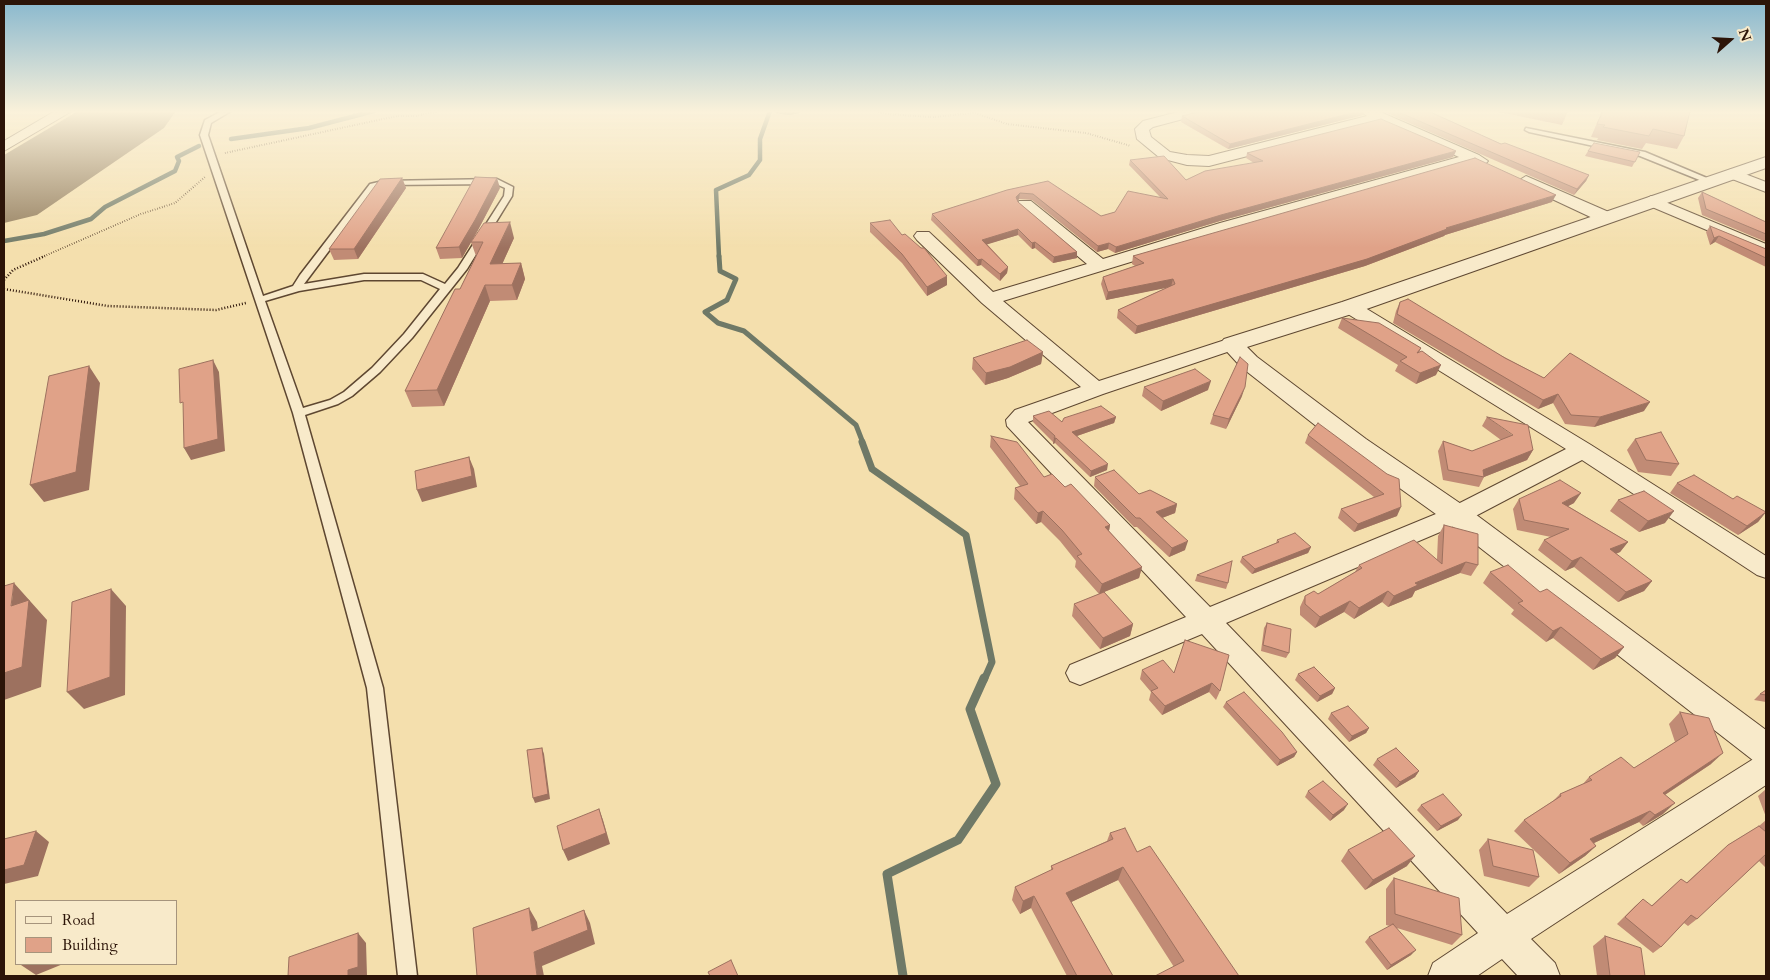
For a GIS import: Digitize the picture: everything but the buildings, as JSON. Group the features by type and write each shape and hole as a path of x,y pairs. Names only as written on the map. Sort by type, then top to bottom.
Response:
{"street":[{"path":"1173,157 1187,160 1209,160 1221,157"},
{"path":"1471,157 1492,166"},
{"path":"989,299 1226,227 1474,158"},
{"path":"1542,976 1206,620 1018,426 1017,420 1023,415 1096,389 1350,307 1605,216 1766,162"},
{"path":"1509,174 1605,216"},
{"path":"1721,178 1766,187"},
{"path":"1651,201 1766,250"},
{"path":"1025,204 1097,262 1104,264"},
{"path":"923,236 989,299 1096,389"},
{"path":"1350,307 1583,450 1766,568"},
{"path":"1232,344 1249,362 1342,433 1457,515 1766,750"},
{"path":"1080,673 1457,515 1583,450"},
{"path":"1446,976 1504,936 1766,768"}],"lane":[{"path":"212,157 215,172 299,413 375,688 408,976"},
{"path":"1651,157 1721,178"},
{"path":"298,288 303,277 373,186 407,183 498,181 509,187 508,196 462,268 408,336 369,376 348,394 334,402 299,413"},
{"path":"259,300 298,288 364,276 394,275 424,278 445,288"}],"path":[{"path":"4,280 13,270 21,266 141,214 175,203 199,180 215,172"},
{"path":"4,289 108,306 216,310 259,300"}],"waterway":[{"path":"4,241 44,234 91,219 105,207 175,171 179,161 178,157"},
{"path":"719,257 716,190 749,175 760,160 760,157"},
{"path":"719,256 720,271 736,279 727,300 705,312 718,323 744,331 856,425 863,443"},
{"path":"862,442 872,469 966,535 992,662 984,680"},
{"path":"903,976 887,874 958,840 996,784 970,709 984,678"}],"runway":[{"path":"4,195 64,157"}]}
